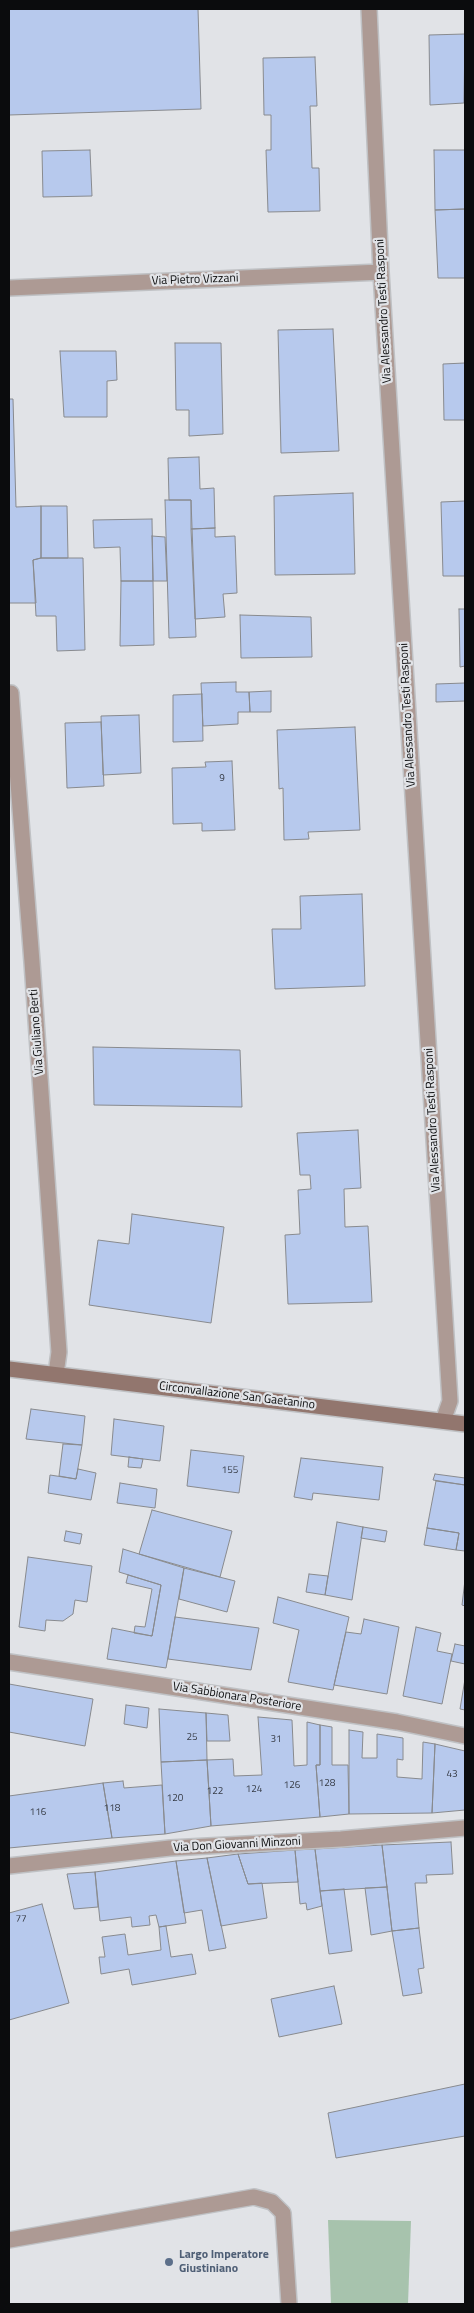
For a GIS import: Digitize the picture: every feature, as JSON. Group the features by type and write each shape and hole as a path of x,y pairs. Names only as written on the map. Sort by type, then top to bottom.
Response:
{"street":[{"name":"Via Alessandro Testi Rasponi","path":"369,9 381,272 450,1401 443,1421"},
{"name":"Via Pietro Vizzani","path":"9,288 381,272"},
{"name":"Via Giuliano Berti","path":"9,693 11,693 33,969 59,1352 56,1374"},
{"name":"Circonvallazione San Gaetanino","path":"9,1369 465,1424"},
{"name":"Via Sabbionara Posteriore","path":"9,1662 397,1722 465,1736"},
{"name":"Via Don Giovanni Minzoni","path":"9,1866 170,1848 341,1839 465,1828"},
{"path":"9,2240 254,2197 272,2202 283,2213 289,2304"}],"green space":[{"path":"328,2220 411,2221 408,2304 331,2304"}],"building":[{"path":"9,9 198,9 201,109 9,115"},
{"path":"465,34 464,103 430,105 429,35"},
{"path":"315,57 317,106 310,106 312,168 319,168 320,211 268,212 266,150 271,150 271,115 264,115 263,58"},
{"path":"90,150 92,196 43,197 42,151"},
{"path":"434,150 465,150 465,209 435,210"},
{"path":"465,209 465,278 438,278 435,210"},
{"path":"333,329 339,451 281,453 278,330"},
{"path":"175,343 221,343 223,434 189,436 189,410 176,410"},
{"path":"60,351 116,351 117,380 107,381 107,417 64,417"},
{"path":"465,363 465,420 444,420 443,364"},
{"path":"9,399 13,399 16,507 41,506 41,558 33,560 36,603 9,603"},
{"path":"199,457 200,489 214,488 215,528 191,529 191,500 169,500 168,458"},
{"path":"353,493 355,574 275,575 274,496"},
{"path":"165,500 191,500 196,637 169,638"},
{"path":"465,501 465,576 443,576 441,502"},
{"path":"41,506 67,506 68,558 41,558"},
{"path":"152,519 153,581 121,581 120,547 94,548 93,520"},
{"path":"215,528 215,537 235,536 237,593 223,594 225,617 195,619 191,529"},
{"path":"152,536 165,537 167,581 153,581"},
{"path":"41,558 83,558 85,650 57,651 56,616 36,616 33,560"},
{"path":"121,581 153,581 154,645 120,646"},
{"path":"459,609 465,609 465,666 460,667"},
{"path":"240,615 311,617 312,657 241,658"},
{"path":"236,682 236,692 249,692 250,712 238,712 238,724 203,726 201,683"},
{"path":"465,683 465,701 436,702 436,684"},
{"path":"271,691 271,712 250,712 249,692"},
{"path":"202,694 203,741 173,742 173,695"},
{"path":"139,715 141,773 103,775 101,716"},
{"path":"101,722 104,786 67,788 65,723"},
{"path":"355,727 360,830 308,832 309,839 284,840 283,788 279,789 277,730"},
{"path":"232,761 235,830 202,831 202,823 173,824 172,768 206,767 205,762"},
{"path":"362,894 365,986 275,989 272,929 301,929 300,896"},
{"path":"93,1047 240,1050 242,1107 94,1105"},
{"path":"358,1130 361,1188 344,1189 345,1227 368,1226 372,1302 288,1304 285,1235 300,1234 298,1190 311,1189 310,1175 300,1175 297,1133"},
{"path":"132,1214 224,1227 211,1323 89,1305 98,1240 129,1244"},
{"path":"31,1409 85,1416 82,1445 26,1439"},
{"path":"114,1419 164,1426 160,1461 111,1455"},
{"path":"63,1444 82,1445 76,1479 59,1476"},
{"path":"191,1450 244,1456 239,1493 187,1486"},
{"path":"129,1457 143,1459 141,1468 128,1467"},
{"path":"301,1458 383,1467 379,1500 313,1493 312,1500 294,1497"},
{"path":"78,1469 96,1473 91,1500 48,1493 50,1475 76,1479"},
{"path":"435,1474 465,1478 465,1485 433,1480"},
{"path":"436,1481 465,1485 465,1551 456,1550 459,1533 427,1528"},
{"path":"120,1483 157,1489 155,1508 117,1503"},
{"path":"152,1510 232,1531 220,1577 139,1554"},
{"path":"337,1522 363,1527 352,1600 325,1595"},
{"path":"363,1527 387,1531 385,1542 361,1538"},
{"path":"427,1528 459,1533 456,1550 424,1545"},
{"path":"66,1531 82,1534 80,1544 64,1541"},
{"path":"123,1549 184,1568 166,1668 107,1659 112,1628 152,1636 161,1585 119,1572"},
{"path":"28,1557 92,1566 87,1602 75,1600 73,1614 63,1621 46,1620 45,1631 19,1627"},
{"path":"184,1568 235,1581 227,1612 179,1599"},
{"path":"309,1574 328,1576 325,1595 306,1592"},
{"path":"128,1575 161,1585 152,1636 134,1633 135,1626 145,1627 152,1589 126,1583"},
{"path":"465,1580 465,1606 462,1605"},
{"path":"278,1597 349,1617 333,1690 288,1682 299,1630 273,1623"},
{"path":"175,1617 259,1628 251,1670 168,1659"},
{"path":"364,1619 399,1627 387,1694 334,1685 346,1632 361,1634"},
{"path":"416,1627 441,1633 437,1651 452,1654 442,1704 403,1696"},
{"path":"455,1644 465,1646 465,1664 451,1661"},
{"path":"465,1679 465,1710 460,1709"},
{"path":"9,1684 93,1699 85,1746 9,1732"},
{"path":"126,1705 149,1708 147,1728 124,1724"},
{"path":"159,1709 206,1713 207,1760 161,1762"},
{"path":"206,1713 228,1715 230,1741 207,1741"},
{"path":"258,1717 292,1720 294,1766 307,1765 307,1722 320,1725 320,1765 316,1765 320,1817 211,1826 207,1760 233,1759 234,1776 262,1775"},
{"path":"320,1725 332,1727 332,1765 348,1765 349,1814 320,1817 316,1765 320,1765"},
{"path":"349,1730 363,1732 362,1758 377,1758 377,1734 403,1738 403,1760 397,1759 397,1777 422,1779 423,1742 435,1744 432,1813 349,1814"},
{"path":"435,1744 465,1751 465,1810 432,1813"},
{"path":"207,1760 211,1826 165,1834 161,1762"},
{"path":"123,1781 124,1788 162,1785 165,1834 112,1838 103,1783"},
{"path":"103,1783 112,1838 9,1848 9,1796"},
{"path":"451,1842 453,1874 426,1875 427,1883 415,1883 419,1928 392,1931 382,1845"},
{"path":"382,1845 387,1887 320,1891 315,1849"},
{"path":"315,1849 322,1906 307,1910 306,1903 300,1904 295,1850"},
{"path":"295,1850 298,1882 248,1884 238,1854"},
{"path":"238,1854 248,1884 262,1883 267,1918 221,1926 207,1858"},
{"path":"207,1858 226,1948 209,1951 202,1910 184,1913 176,1861"},
{"path":"176,1861 186,1923 159,1927 156,1915 149,1916 150,1925 132,1927 131,1917 100,1921 95,1872"},
{"path":"95,1872 98,1907 74,1909 67,1874"},
{"path":"387,1887 392,1931 371,1935 365,1888"},
{"path":"344,1889 352,1951 329,1954 320,1891"},
{"path":"42,1904 69,2003 9,2020 9,1913"},
{"path":"166,1926 171,1957 192,1954 196,1974 132,1985 129,1969 101,1974 99,1957 105,1957 102,1937 125,1934 128,1955 161,1950 159,1927"},
{"path":"419,1928 424,1968 418,1969 422,1993 403,1996 392,1931"},
{"path":"334,1986 342,2024 279,2037 271,1999"},
{"path":"465,2084 465,2136 336,2158 328,2113"}],"place":[{"name":"Largo Imperatore Giustiniano","path":"169,2262"}]}
